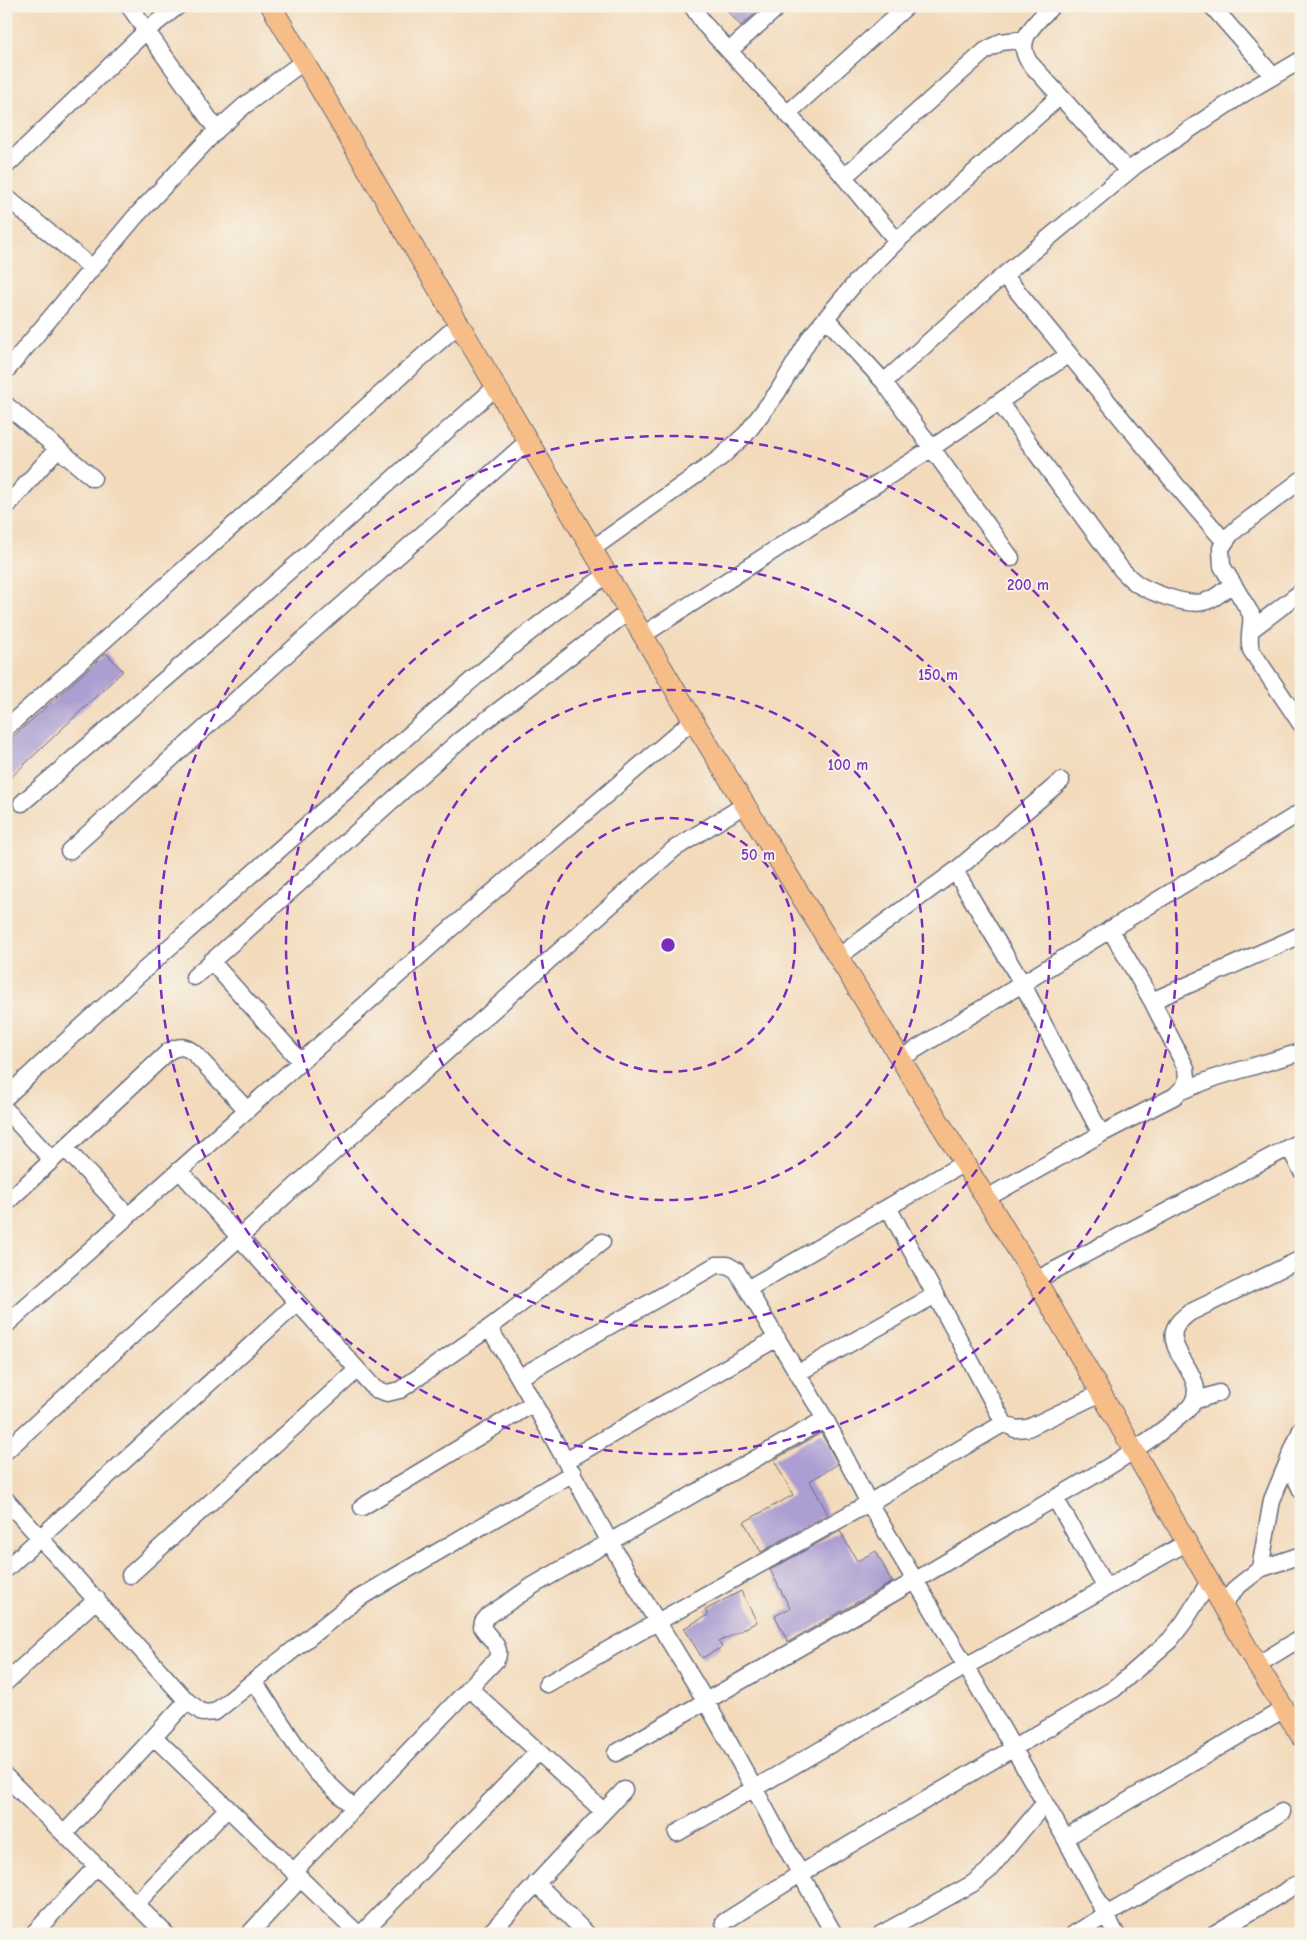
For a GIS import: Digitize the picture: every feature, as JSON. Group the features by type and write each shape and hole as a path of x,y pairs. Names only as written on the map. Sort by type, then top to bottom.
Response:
{"main road":[{"path":"271,6 693,720 746,804 985,1200 1036,1280 1132,1451 1223,1604 1256,1665 1301,1736"}],"street":[{"path":"129,6 217,130"},
{"path":"6,166 146,31 178,6"},
{"path":"692,6 705,25 844,177 897,241"},
{"path":"729,51 779,6"},
{"path":"787,114 907,6"},
{"path":"1052,6 1025,39 1023,47 1025,55 1128,171"},
{"path":"1212,6 1273,76"},
{"path":"844,177 985,51 1001,42 1025,39"},
{"path":"884,382 1004,275 1128,171 1172,140 1301,60"},
{"path":"6,371 135,217 217,130 244,106 304,61"},
{"path":"592,549 705,469 746,434 773,399 811,336 856,282 897,241 1060,96"},
{"path":"6,196 92,268"},
{"path":"1004,275 1225,542"},
{"path":"826,318 884,382 1011,558"},
{"path":"6,728 459,324"},
{"path":"643,635 932,448 1069,354"},
{"path":"22,803 228,625 496,387"},
{"path":"999,402 1131,580 1152,592 1182,601 1197,603 1210,600 1233,584"},
{"path":"6,406 93,478"},
{"path":"69,851 288,653 528,441"},
{"path":"6,507 58,448"},
{"path":"1298,488 1239,527 1221,548 1222,566 1251,614 1249,644 1251,650 1301,724"},
{"path":"6,1097 273,855 411,733 547,618 607,575"},
{"path":"1251,630 1301,592"},
{"path":"194,976 460,740 628,611"},
{"path":"6,1324 442,936 693,720"},
{"path":"838,957 955,871 1061,781"},
{"path":"6,1451 466,1033 674,849 746,804"},
{"path":"900,1059 1301,812"},
{"path":"955,871 1022,983 1101,1134"},
{"path":"985,1200 1101,1134 1175,1096 1181,1090 1187,1078 1186,1068 1152,1000 1110,929"},
{"path":"1152,1000 1301,935"},
{"path":"226,948 235,988"},
{"path":"211,961 300,1062"},
{"path":"6,1203 169,1051 178,1046 187,1048 195,1054 247,1110"},
{"path":"1181,1090 1217,1077 1301,1052"},
{"path":"6,1110 52,1160"},
{"path":"1036,1280 1295,1144 1301,1170"},
{"path":"66,1148 128,1216"},
{"path":"748,1288 964,1163"},
{"path":"179,1170 357,1370 375,1389 387,1393 400,1390 489,1328 602,1242"},
{"path":"888,1207 1004,1423 1015,1430 1028,1428 1101,1393"},
{"path":"616,1753 914,1582 1132,1451 1186,1411 1194,1401 1196,1391 1194,1380 1176,1345 1174,1332 1179,1322 1189,1313 1301,1259"},
{"path":"520,1377 716,1265 727,1264 736,1270 825,1419 869,1503 914,1582 966,1666 1062,1834 1116,1934"},
{"path":"798,1373 935,1296"},
{"path":"6,1569 297,1303"},
{"path":"489,1328 520,1377 610,1543 705,1701 834,1934"},
{"path":"6,1500 187,1701 203,1713 215,1712 356,1600 777,1338"},
{"path":"130,1575 357,1370"},
{"path":"1194,1401 1219,1393"},
{"path":"362,1508 534,1403"},
{"path":"249,1934 354,1808 499,1654 498,1649 482,1627 483,1622 488,1616 534,1585 825,1419"},
{"path":"547,1684 869,1503 1004,1423"},
{"path":"1260,1570 1272,1500 1301,1430"},
{"path":"1288,1462 1301,1490"},
{"path":"1054,1498 1106,1588"},
{"path":"677,1833 966,1666 1186,1543"},
{"path":"1223,1604 1237,1587 1260,1570 1301,1555"},
{"path":"724,1922 800,1874 1114,1689 1170,1640 1184,1622 1209,1582"},
{"path":"6,1682 97,1599"},
{"path":"1256,1665 1301,1638"},
{"path":"254,1681 312,1767 354,1808"},
{"path":"469,1688 603,1811"},
{"path":"64,1834 187,1701"},
{"path":"1062,1834 1284,1709"},
{"path":"154,1737 360,1934 538,1752"},
{"path":"9,1785 64,1834 164,1933"},
{"path":"489,1934 624,1790"},
{"path":"136,1904 228,1808"},
{"path":"880,1934 972,1884 988,1871 1046,1809"},
{"path":"1074,1934 1282,1812"},
{"path":"33,1934 97,1866"},
{"path":"1214,1934 1301,1882"},
{"path":"536,1883 587,1934"}],"building":[{"path":"723,6 764,6 741,26"},
{"path":"106,653 123,671 6,782 6,743"},
{"path":"821,1433 838,1464 810,1481 828,1514 761,1552 744,1522 793,1495 774,1460"},
{"path":"840,1531 857,1561 876,1551 892,1582 788,1642 775,1616 790,1608 770,1570"},
{"path":"741,1591 757,1622 719,1642 722,1647 702,1658 684,1628 708,1615 705,1610"}]}
